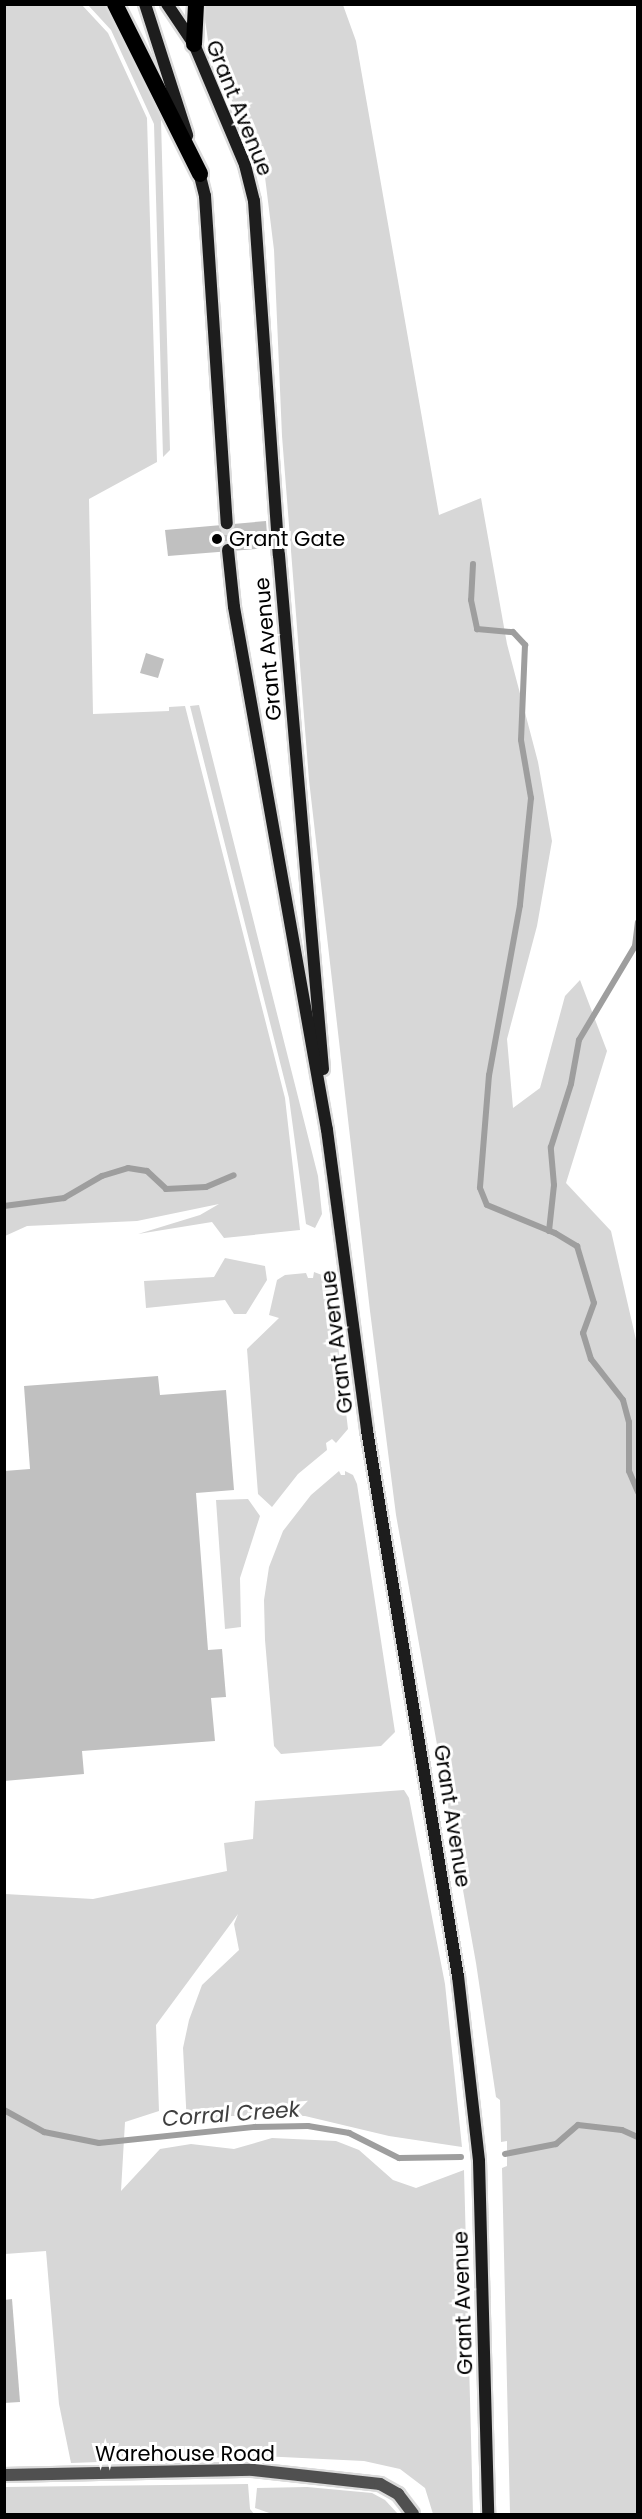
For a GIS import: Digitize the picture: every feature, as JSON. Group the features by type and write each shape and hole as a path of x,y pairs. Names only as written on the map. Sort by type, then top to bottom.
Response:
{"highway":[{"path":"115,4 200,174"},
{"path":"194,44 196,4"}],"main road":[{"path":"145,4 200,174 227,523"},
{"name":"Grant Avenue","path":"167,4 194,44 245,165 254,201 327,1130"},
{"name":"Grant Avenue","path":"228,550 236,618 327,1130 367,1430 464,2022 479,2161 488,2514"}],"street":[{"name":"Warehouse Road","path":"4,2475 253,2470 380,2484 398,2494 413,2514"}],"shaded area":[{"path":"4,5 82,5 108,33 147,118 157,462 89,499 93,714 169,711 169,707 185,706 285,1098 300,1230 224,1238 212,1222 138,1234 200,1215 219,1204 137,1221 27,1226 5,1236"},
{"path":"88,5 106,5 111,11 154,97 161,120 170,450 163,457 154,124 111,30"},
{"path":"203,5 343,5 356,41 439,515 481,498 507,644 538,762 552,841 537,926 507,1039 513,1108 540,1088 565,996 580,980 607,1051 566,1183 611,1231 637,1344 637,2514 510,2514 502,2168 507,2166 507,2141 501,2142 500,2100 496,2097 476,1963 396,1515 370,1311 309,780 282,436 274,250 265,177 209,48"},
{"path":"199,705 318,1176 322,1214 315,1228 306,1224 289,1098 190,706"},
{"path":"225,1258 265,1266 267,1280 246,1314 234,1314 225,1300 146,1308 144,1281 214,1277"},
{"path":"314,1272 330,1278 348,1429 336,1443 332,1439 326,1443 327,1450 298,1474 272,1507 258,1494 247,1349 279,1318 269,1315 277,1280 285,1275 306,1273 308,1278 313,1278"},
{"path":"339,1471 341,1475 345,1475 345,1471 353,1475 357,1484 395,1732 381,1746 281,1754 274,1746 265,1640 264,1600 269,1567 283,1531 311,1495"},
{"path":"248,1499 260,1516 240,1578 241,1627 225,1629 216,1500"},
{"path":"404,1790 409,1798 445,1984 462,2147 389,2136 305,2116 229,2116 187,2125 183,2048 189,2020 202,1985 239,1950 234,1924 238,1914 156,2025 159,2111 125,2122 121,2191 160,2149 191,2144 234,2149 272,2138 336,2141 359,2150 393,2180 416,2188 464,2170 473,2514 433,2514 425,2488 400,2469 364,2461 261,2456 71,2463 59,2404 46,2251 5,2254 5,1894 93,1899 227,1871 224,1843 253,1839 255,1801"},
{"path":"248,2484 250,2509 254,2514 5,2514 5,2487"},
{"path":"307,2487 372,2493 385,2500 398,2514 272,2514 255,2508 257,2488"}],"building":[{"name":"Grant Gate","path":"266,521 268,548 168,556 165,530"},
{"path":"146,653 164,659 158,678 140,673"},
{"path":"158,1376 160,1395 226,1390 234,1490 196,1493 208,1650 222,1649 226,1697 211,1698 215,1741 82,1751 84,1774 4,1781 4,1471 30,1469 24,1386"},
{"path":"12,2299 20,2402 4,2403 4,2300"}],"waterway":[{"path":"473,564 471,600 477,629 513,632 525,645 521,740 531,798 520,905 489,1075 480,1188 487,1205 555,1233 577,1246 594,1303 583,1333 591,1359 623,1400 629,1422 629,1471 638,1492"},
{"path":"549,1231 554,1185 551,1147 571,1084 579,1040 635,946 638,922"},
{"path":"4,1206 64,1198 102,1176 128,1168 147,1171 166,1189 206,1187 234,1175"},
{"name":"Corral Creek","path":"4,2110 44,2132 99,2143 255,2127 308,2126 349,2133 399,2158 461,2157"},
{"name":"Corral Creek","path":"505,2154 556,2144 578,2125 622,2130 638,2137"}],"tunnel":[{"path":"227,523 228,550"}],"place":[{"name":"Grant Gate","path":"217,539"}]}
